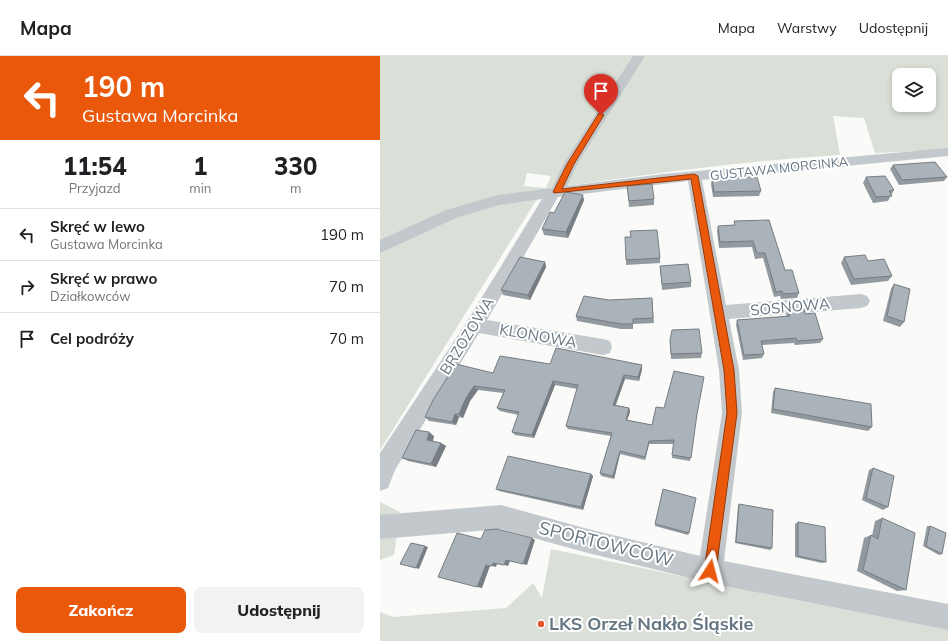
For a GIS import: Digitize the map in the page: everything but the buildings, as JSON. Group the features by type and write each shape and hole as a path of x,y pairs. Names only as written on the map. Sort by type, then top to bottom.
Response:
{"street":[{"name":"BRZOZOWA","path":"380,480 386,464 474,325 638,56"},
{"name":"GUSTAWA MORCINKA","path":"380,247 451,214 498,200 694,176 948,152"},
{"path":"694,176 729,370 732,413 710,571"},
{"name":"SOSNOWA","path":"719,313 861,301"},
{"name":"KLONOWA","path":"474,325 603,347"},
{"name":"SPORTOWCÓW","path":"380,527 501,517 588,541 710,571 948,617"}],"shaded area":[{"path":"380,56 948,56 948,150 875,153 864,118 833,116 840,155 729,165 546,189 534,204 380,450","holes":["527,173 551,176 546,188 524,186"]},
{"path":"380,502 400,512 394,555 380,560"},
{"path":"551,549 785,598 948,630 948,641 380,641 380,612 393,617 506,608 533,583 542,598"}],"place":[{"name":"LKS Orzeł Nakło Śląskie","path":"541,624"}],"route":[{"path":"601,115 571,164 557,192 694,176 697,188 729,370 732,413 710,571"}]}
